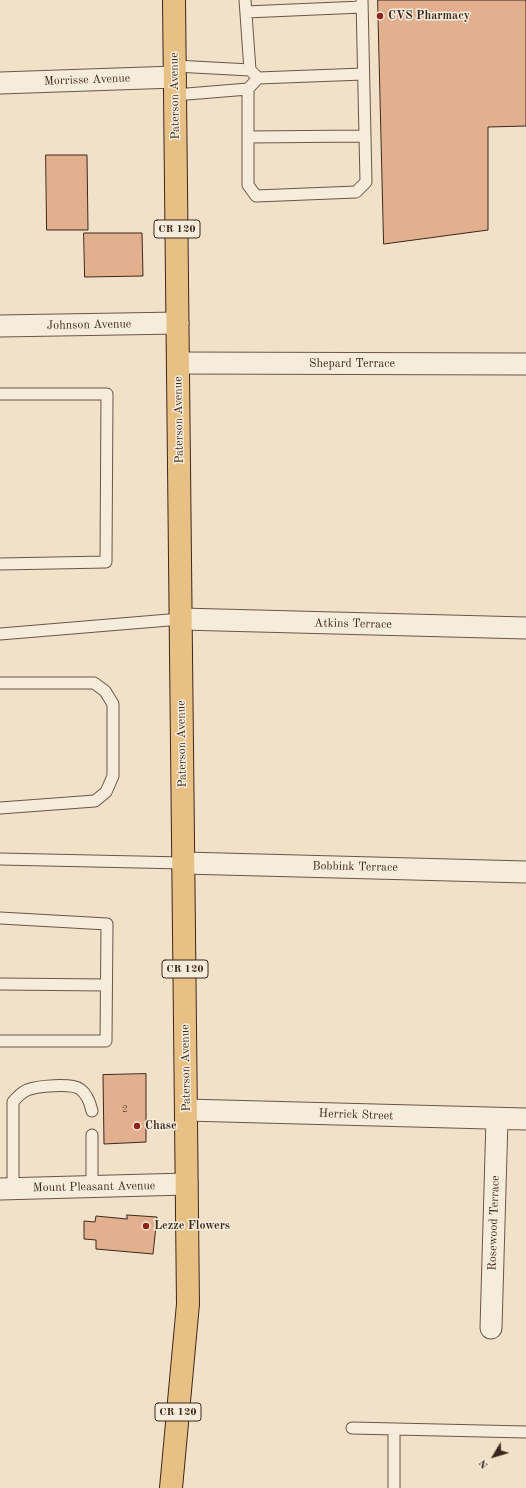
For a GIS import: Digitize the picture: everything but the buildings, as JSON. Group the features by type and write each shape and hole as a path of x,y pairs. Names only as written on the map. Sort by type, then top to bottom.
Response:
{"main road":[{"name":"Paterson Avenue","path":"171,1488 188,1304 174,0"}],"street":[{"name":"Morrisse Avenue","path":"0,83 175,79"},
{"name":"Johnson Avenue","path":"0,326 178,323"},
{"name":"Shepard Terrace","path":"178,363 526,364"},
{"name":"Atkins Terrace","path":"181,620 526,628"},
{"name":"Bobbink Terrace","path":"184,863 526,872"},
{"name":"Herrick Street","path":"186,1110 526,1119"},
{"name":"Rosewood Terrace","path":"491,1328 497,1119"},
{"name":"Mount Pleasant Avenue","path":"7,1189 187,1184"}],"lane":[{"path":"245,0 246,12 254,74 248,89 248,186 256,196 356,192 366,182 362,3 246,12"},
{"path":"175,79 254,74 364,74"},
{"path":"175,79 248,89"},
{"path":"248,137 364,136"},
{"path":"0,394 107,394 106,562 0,564"},
{"path":"0,634 181,620"},
{"path":"0,682 94,683 105,691 113,704 113,776 106,792 95,801 0,808"},
{"path":"0,860 184,863"},
{"path":"0,918 106,924 106,1041 0,1041"},
{"path":"0,984 106,986"},
{"path":"7,1189 13,1102 20,1094 29,1089 45,1086 79,1088 86,1095 92,1111"},
{"path":"92,1135 92,1187"},
{"path":"352,1428 526,1432"},
{"path":"394,1429 394,1488"}],"place":[{"name":"CVS Pharmacy","path":"380,16"},
{"name":"Chase","path":"137,1126"},
{"name":"Lezze Flowers","path":"146,1226"}]}
